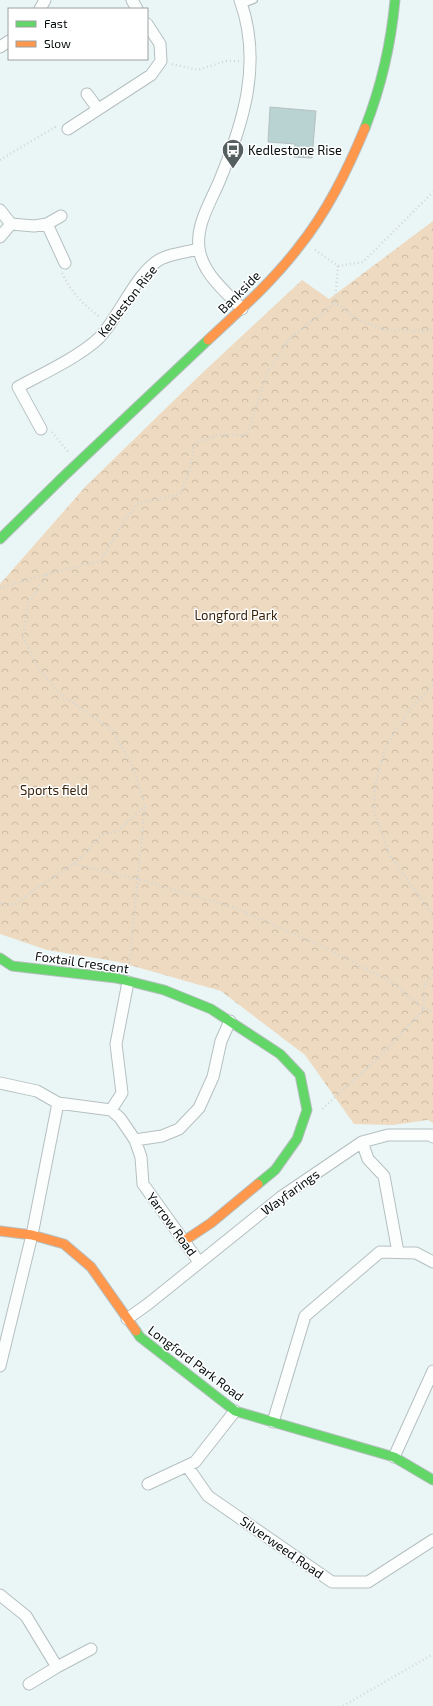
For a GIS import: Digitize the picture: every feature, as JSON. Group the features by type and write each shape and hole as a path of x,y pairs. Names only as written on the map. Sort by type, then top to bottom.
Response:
{"street":[{"name":"Bankside","path":"0,539 78,463 242,309 303,242 330,201 351,160 369,119 382,79 390,47 396,0"},
{"path":"241,2 248,27 249,60 249,80 244,112 231,152 203,217 198,233 199,249 204,265 213,279 242,309"},
{"path":"68,129 151,74 161,61 160,44 148,26"},
{"path":"87,94 98,109"},
{"path":"0,210 11,224 34,226 47,224 61,216"},
{"path":"0,237 11,224"},
{"path":"47,224 65,263"},
{"name":"Kedleston Rise","path":"41,429 18,387 87,348 99,338 139,280 154,263 162,258 199,249"},
{"name":"Foxtail Crescent","path":"0,958 12,966 116,978 164,990 211,1009 280,1054 300,1075 307,1110"},
{"path":"0,1083 37,1091 58,1103 110,1110 122,1093 116,1044 128,982"},
{"path":"135,1140 162,1136 179,1129 199,1108 213,1077 222,1041 230,1022"},
{"path":"0,1366 32,1235 58,1103"},
{"name":"Yarrow Road","path":"110,1110 120,1118 135,1140 141,1157 143,1184 199,1262"},
{"path":"184,1241 212,1223 274,1170 297,1139 307,1110"},
{"name":"Wayfarings","path":"127,1319 148,1304 281,1197 362,1142 388,1135 430,1135 433,1137"},
{"path":"362,1142 368,1159 384,1176 398,1252"},
{"name":"Longford Park Road","path":"0,1231 32,1235 64,1244 90,1267 140,1337 235,1411 394,1457 433,1480"},
{"path":"273,1422 305,1316 380,1252 416,1253 433,1262"},
{"path":"394,1457 433,1371"},
{"path":"148,1484 195,1462 235,1411"},
{"name":"Silverweed Road","path":"186,1466 208,1496 332,1582 368,1582 433,1540"},
{"path":"0,1595 26,1616 56,1667"},
{"path":"29,1684 91,1648"}],"lane":[{"path":"241,2 254,0"}],"path":[{"path":"161,61 198,70 226,61 249,60"},
{"path":"0,160 55,127 60,135 68,129"},
{"path":"303,242 338,266 363,262 433,192"},
{"path":"65,263 60,270 69,288 90,310 110,324"},
{"path":"0,588 47,574 100,561 126,519 138,503 180,494 190,472 195,443 218,435 247,434 268,371 289,339 335,303 338,266"},
{"path":"335,303 357,319 385,330 424,331 433,329"},
{"path":"41,429 49,428 78,463"},
{"path":"47,574 28,604 23,637 37,666 58,692 112,730 134,769 145,806 128,982"},
{"path":"433,685 411,708 386,746 375,785 374,812 391,857 433,915"},
{"path":"0,903 15,905 36,888 74,864 102,835 118,831 145,806"},
{"path":"74,864 137,879 235,908 328,949 393,983 424,1009 433,1011"},
{"path":"307,1110 322,1110 374,1062 424,1009 424,986 433,975"},
{"path":"343,1706 433,1654"}],"green space":[{"name":"Longford Park","path":"433,221 433,1123 428,1120 393,1125 354,1124 305,1055 221,991 119,962 47,950 0,934 0,584 86,486 199,376 302,280 329,299"}],"building":[{"path":"270,107 316,111 312,158 294,157 295,144 268,142"}],"traffic: fast":[{"path":"365,128 376,97 384,65 391,33 395,0"},
{"path":"0,539 64,476 208,340"},
{"path":"0,958 12,966 116,978 164,990 211,1009 280,1054 300,1075 307,1110 297,1139 275,1170 258,1184"},
{"path":"136,1331 140,1337 235,1411 394,1457 433,1480"}],"traffic: slow":[{"path":"208,340 288,261 308,234 336,191 365,128"},
{"path":"184,1241 211,1223 258,1184"},
{"path":"0,1231 32,1235 64,1244 91,1267 136,1331"}],"place":[{"name":"Kedlestone Rise","path":"233,170"}],"park label":[{"name":"Sports field","path":"54,790"}]}
